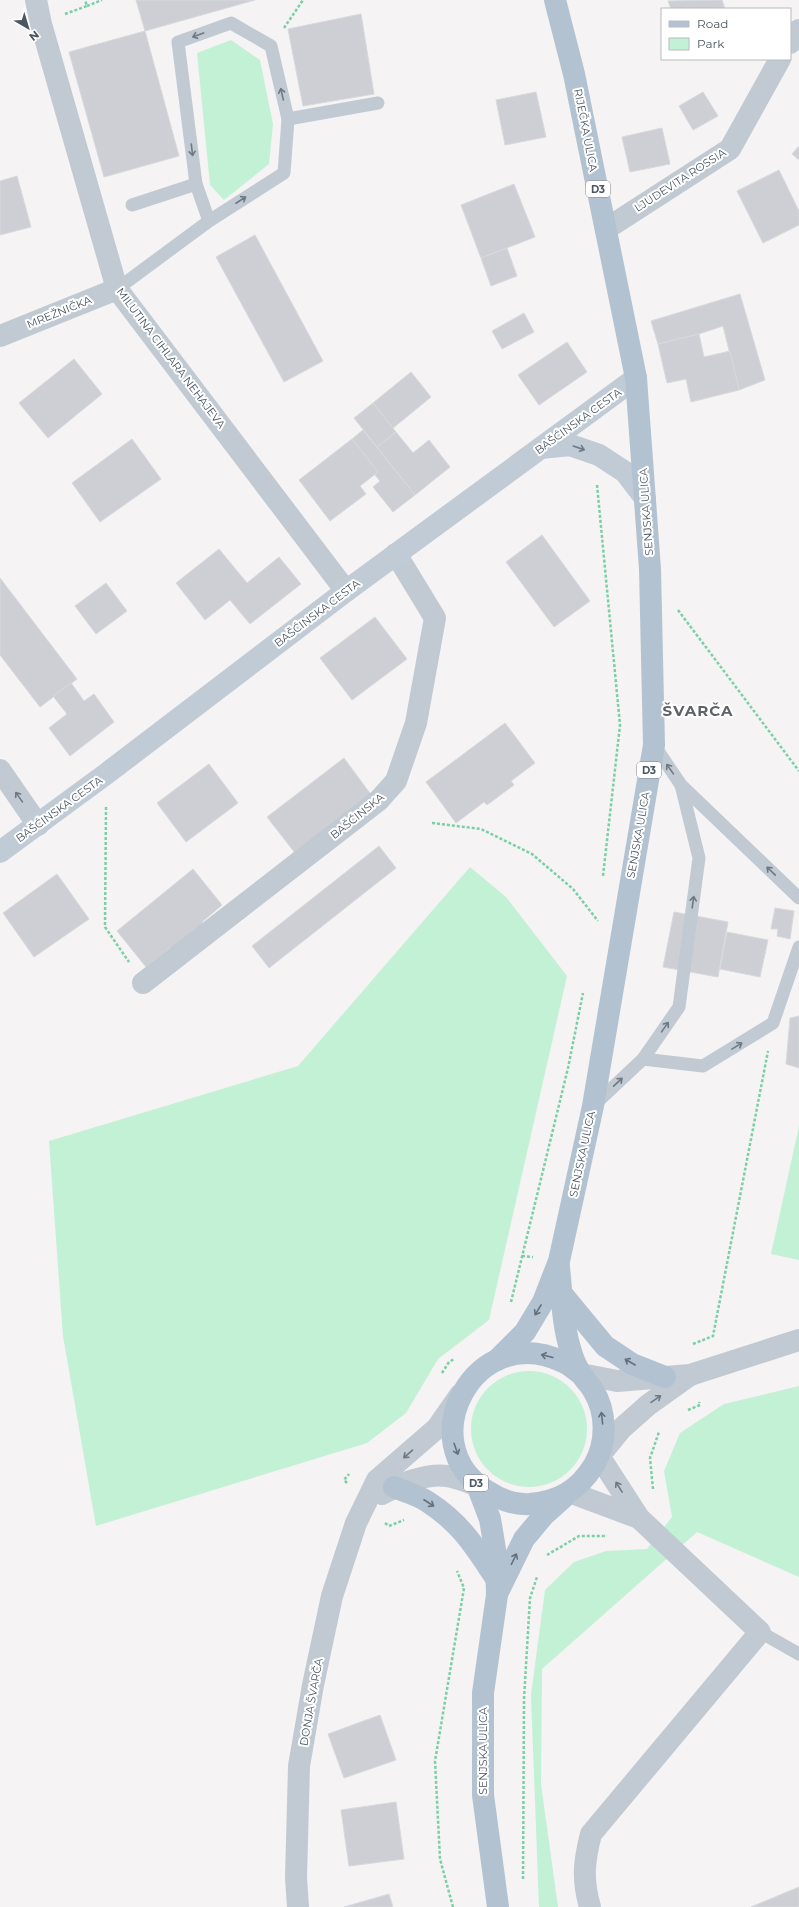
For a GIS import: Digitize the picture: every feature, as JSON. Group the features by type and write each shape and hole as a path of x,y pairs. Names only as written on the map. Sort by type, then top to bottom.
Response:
{"main road":[{"name":"RIJEČKA ULICA","path":"555,0 574,74 636,378"},
{"name":"SENJSKA ULICA","path":"497,1360 525,1332 543,1302 558,1261 593,1106 654,745 650,569 636,378"},
{"name":"SENJSKA ULICA","path":"558,1261 563,1317 570,1348 581,1374"},
{"path":"562,1294 605,1346 632,1364 666,1377"},
{"name":"D3","path":"521,1353 545,1355 564,1362 581,1374 593,1390 601,1408 604,1432 599,1456 587,1476 569,1492 548,1502 524,1504 499,1499 477,1485 462,1466 453,1442 453,1417 461,1394 476,1374 497,1360 521,1353"},
{"name":"SENJSKA ULICA","path":"477,1485 490,1519 496,1555 497,1587 483,1693 482,1795 498,1907"},
{"path":"394,1487 427,1501 457,1523 474,1544 497,1587"},
{"name":"SENJSKA ULICA","path":"497,1587 524,1539 544,1516 569,1492"}],"street":[{"name":"MILUTINA CIHLARA NEHAJEVA","path":"36,0 41,24 117,288 346,591"},
{"path":"791,42 799,30"},
{"name":"LJUDEVITA ROSSIA","path":"606,229 730,149 779,60"},
{"name":"MREŽNIČKA","path":"0,336 117,288"},
{"name":"BAŠĆINSKA CESTA","path":"0,852 106,774 346,591 636,378"},
{"path":"541,448 570,445 599,455 624,472 645,498"},
{"name":"BAŠĆINSKA","path":"144,983 379,800 396,781 416,723 435,618 396,554"},
{"path":"0,770 38,825"},
{"path":"581,1374 617,1381 690,1375 799,1340"},
{"path":"590,1907 586,1893 584,1861 591,1834 760,1632 639,1518 599,1456 621,1429 648,1405 690,1375"},
{"name":"DONJA ŠVARČA","path":"298,1907 296,1878 299,1766 313,1685 332,1596 356,1523 377,1480 437,1428 461,1394"},
{"path":"365,1504 394,1487 417,1479 446,1476 477,1485"},
{"path":"569,1492 639,1518"}],"lane":[{"path":"117,288 209,221 284,173 288,119 271,46 231,23 178,42 196,184 209,221"},
{"path":"288,119 378,103"},
{"path":"132,205 196,184"},
{"path":"654,745 681,785 799,898"},
{"path":"593,1106 643,1059 679,1007 700,858 681,785"},
{"path":"643,1059 703,1066 773,1023 799,947"},
{"path":"760,1632 799,1654"}],"path":[{"path":"87,6 102,0"},
{"path":"271,46 303,0"},
{"path":"599,455 595,469 620,725 602,882"},
{"path":"676,607 799,772"},
{"path":"106,774 105,927 144,983"},
{"path":"432,823 481,829 532,854 573,889 598,922 599,914"},
{"path":"509,1310 568,1068 584,991"},
{"path":"690,1375 688,1346 712,1336 773,1023"},
{"path":"442,1374 449,1362 456,1358"},
{"path":"681,1413 700,1405"},
{"path":"544,1557 579,1536 625,1535 654,1500 650,1458 658,1432 664,1427"},
{"path":"354,1470 344,1480 365,1504 389,1526 407,1519"},
{"path":"452,1907 440,1859 435,1761 464,1588 456,1567"},
{"path":"522,1883 524,1692 530,1598 539,1570"}],"green space":[{"path":"231,40 260,60 273,124 269,164 224,200 210,185 197,53"},
{"path":"470,867 506,897 567,976 489,1320 438,1359 406,1413 367,1443 96,1526 63,1336 49,1141 298,1066"},
{"path":"799,1126 799,1260 771,1254"},
{"path":"529,1371 540,1372 551,1376 570,1388 582,1407 586,1418 586,1440 582,1451 570,1470 551,1482 540,1486 529,1487 518,1486 507,1482 488,1470 476,1451 472,1440 471,1429 472,1418 476,1407 488,1388 507,1376 518,1372"},
{"path":"799,1386 799,1577 697,1532 542,1669 541,1784 558,1907 539,1907 531,1695 545,1590 574,1562 606,1551 647,1549 672,1517 664,1471 680,1433 724,1404"}],"building":[{"path":"136,0 255,0 145,31"},
{"path":"722,0 725,8 671,8 668,1"},
{"path":"361,14 374,94 303,106 288,29"},
{"path":"145,31 179,156 104,177 69,52"},
{"path":"536,92 546,137 505,145 496,100"},
{"path":"703,92 718,116 693,130 679,106"},
{"path":"662,128 670,164 630,172 622,137"},
{"path":"799,146 799,160 792,154"},
{"path":"779,170 799,211 799,225 763,243 737,191"},
{"path":"17,176 31,227 0,235 0,181"},
{"path":"514,184 535,237 481,258 461,205"},
{"path":"255,235 323,361 284,382 216,257"},
{"path":"507,248 517,276 491,286 481,258"},
{"path":"740,294 765,380 739,390 723,326 699,334 658,344 651,321"},
{"path":"524,313 534,332 502,349 492,331"},
{"path":"699,334 704,357 730,351 739,390 691,402 686,379 667,383 658,344"},
{"path":"567,342 587,372 539,405 518,375"},
{"path":"74,359 102,394 48,438 19,403"},
{"path":"411,372 431,397 393,428 373,403"},
{"path":"373,403 396,432 377,447 354,418"},
{"path":"363,430 415,495 393,512 373,487 380,481 375,475 378,472 352,439"},
{"path":"396,432 413,453 429,440 450,467 415,495 377,447"},
{"path":"132,439 161,479 100,522 72,483"},
{"path":"352,439 378,472 360,486 366,494 330,521 299,480"},
{"path":"542,535 590,601 554,627 506,562"},
{"path":"219,549 247,583 279,557 301,584 250,624 230,600 205,620 176,583"},
{"path":"0,578 77,679 40,707 0,655"},
{"path":"106,583 127,611 96,634 75,606"},
{"path":"375,617 407,659 352,700 320,658"},
{"path":"71,683 84,701 94,694 114,722 70,756 49,728 67,714 53,696"},
{"path":"505,723 535,763 511,781 514,785 487,805 484,802 456,823 426,782"},
{"path":"344,758 372,796 295,853 267,817"},
{"path":"209,764 238,803 186,842 157,803"},
{"path":"379,846 396,868 269,968 252,946"},
{"path":"193,869 222,905 202,922 207,928 174,954 170,948 146,967 117,931"},
{"path":"57,874 89,919 34,957 3,913"},
{"path":"775,908 794,911 790,939 777,936 778,929 771,929"},
{"path":"674,912 728,922 718,977 663,967"},
{"path":"727,932 768,940 760,977 720,969"},
{"path":"799,1016 799,1068 786,1064 790,1018"},
{"path":"380,1715 396,1760 344,1778 328,1734"},
{"path":"396,1802 404,1859 349,1866 341,1810"},
{"path":"799,1887 799,1907 751,1907"},
{"path":"389,1894 393,1907 344,1907"}],"district":[{"name":"ŠVARČA","path":"698,710"}]}
